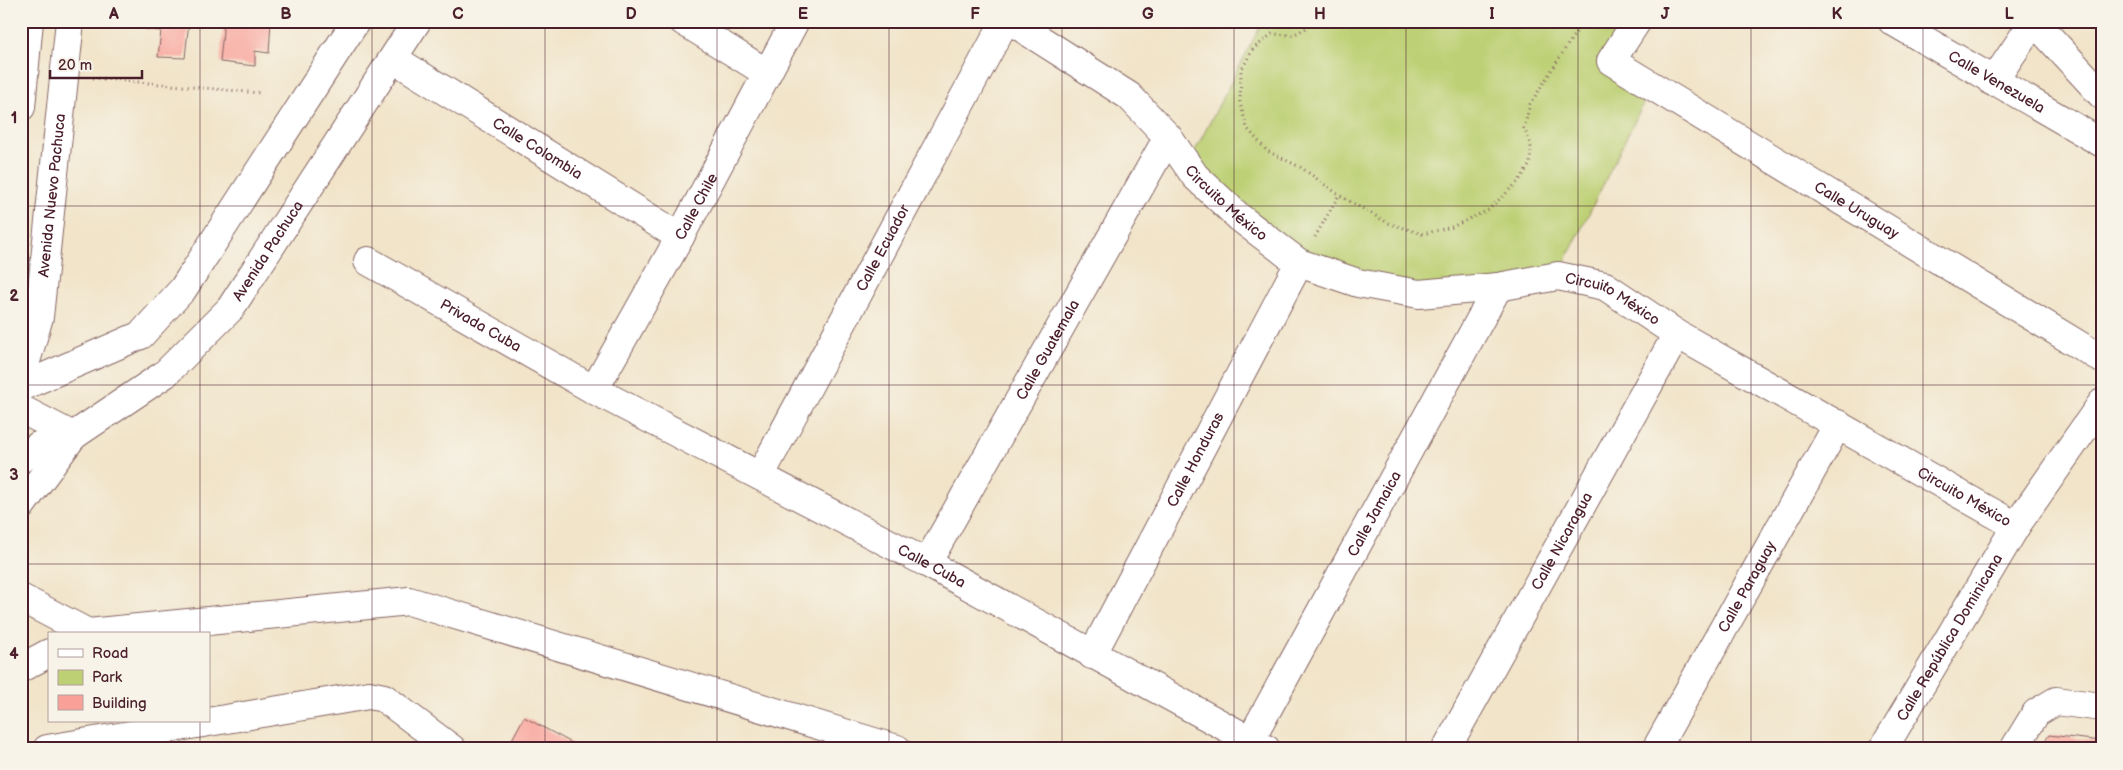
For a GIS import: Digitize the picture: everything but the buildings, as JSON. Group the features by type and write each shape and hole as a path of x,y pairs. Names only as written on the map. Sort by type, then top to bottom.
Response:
{"street":[{"path":"21,107 22,79 29,21"},
{"name":"Avenida Nuevo Pachuca","path":"21,366 27,358 39,317 70,21"},
{"path":"21,387 141,335 183,289 356,21"},
{"name":"Avenida Pachuca","path":"72,436 165,374 230,309 417,21"},
{"path":"683,21 767,73"},
{"name":"Calle Chile","path":"594,390 680,237 795,21"},
{"name":"Calle Ecuador","path":"760,476 1005,21"},
{"name":"Circuito México","path":"1011,21 1130,96 1168,137 1195,176 1240,218 1299,264 1358,283 1419,294 1498,287 1558,276 1605,286 1677,334 2016,526 2102,403"},
{"name":"Calle Uruguay","path":"1636,21 1611,61 2102,359"},
{"name":"Calle Venezuela","path":"1892,21 1993,82 2102,143"},
{"path":"1993,82 2034,21 2102,96"},
{"name":"Calle Colombia","path":"394,59 680,237"},
{"name":"Calle Guatemala","path":"927,563 1168,137"},
{"name":"Privada Cuba","path":"368,261 594,390"},
{"name":"Calle Honduras","path":"1092,655 1299,264"},
{"name":"Calle Jamaica","path":"1258,745 1498,287"},
{"name":"Calle Nicaragua","path":"1446,749 1677,334"},
{"name":"Calle Cuba","path":"594,390 927,563 1258,745"},
{"path":"21,409 72,436"},
{"name":"Calle Paraguay","path":"1656,749 1838,424"},
{"path":"21,458 38,446 72,436"},
{"path":"21,506 72,436"},
{"name":"Calle República Dominicana","path":"1883,749 2016,526"},
{"path":"21,598 85,632"},
{"path":"97,632 409,602 897,749"},
{"path":"21,668 48,654"},
{"path":"210,722 369,695 384,698 452,749"},
{"path":"2014,749 2036,713 2056,701 2102,707"},
{"path":"47,749 208,722"}],"path":[{"path":"1319,21 1293,35 1272,34 1253,49 1241,71 1240,102 1247,128 1267,151 1302,168 1339,195 1388,223 1422,234 1452,227 1488,210 1519,181 1530,164 1530,145 1524,128 1530,104 1583,21"},
{"path":"65,75 260,93"},
{"path":"1299,264 1339,195"}],"green space":[{"path":"1263,21 1632,21 1605,64 1649,92 1560,272 1418,291 1299,260 1189,162"}]}
